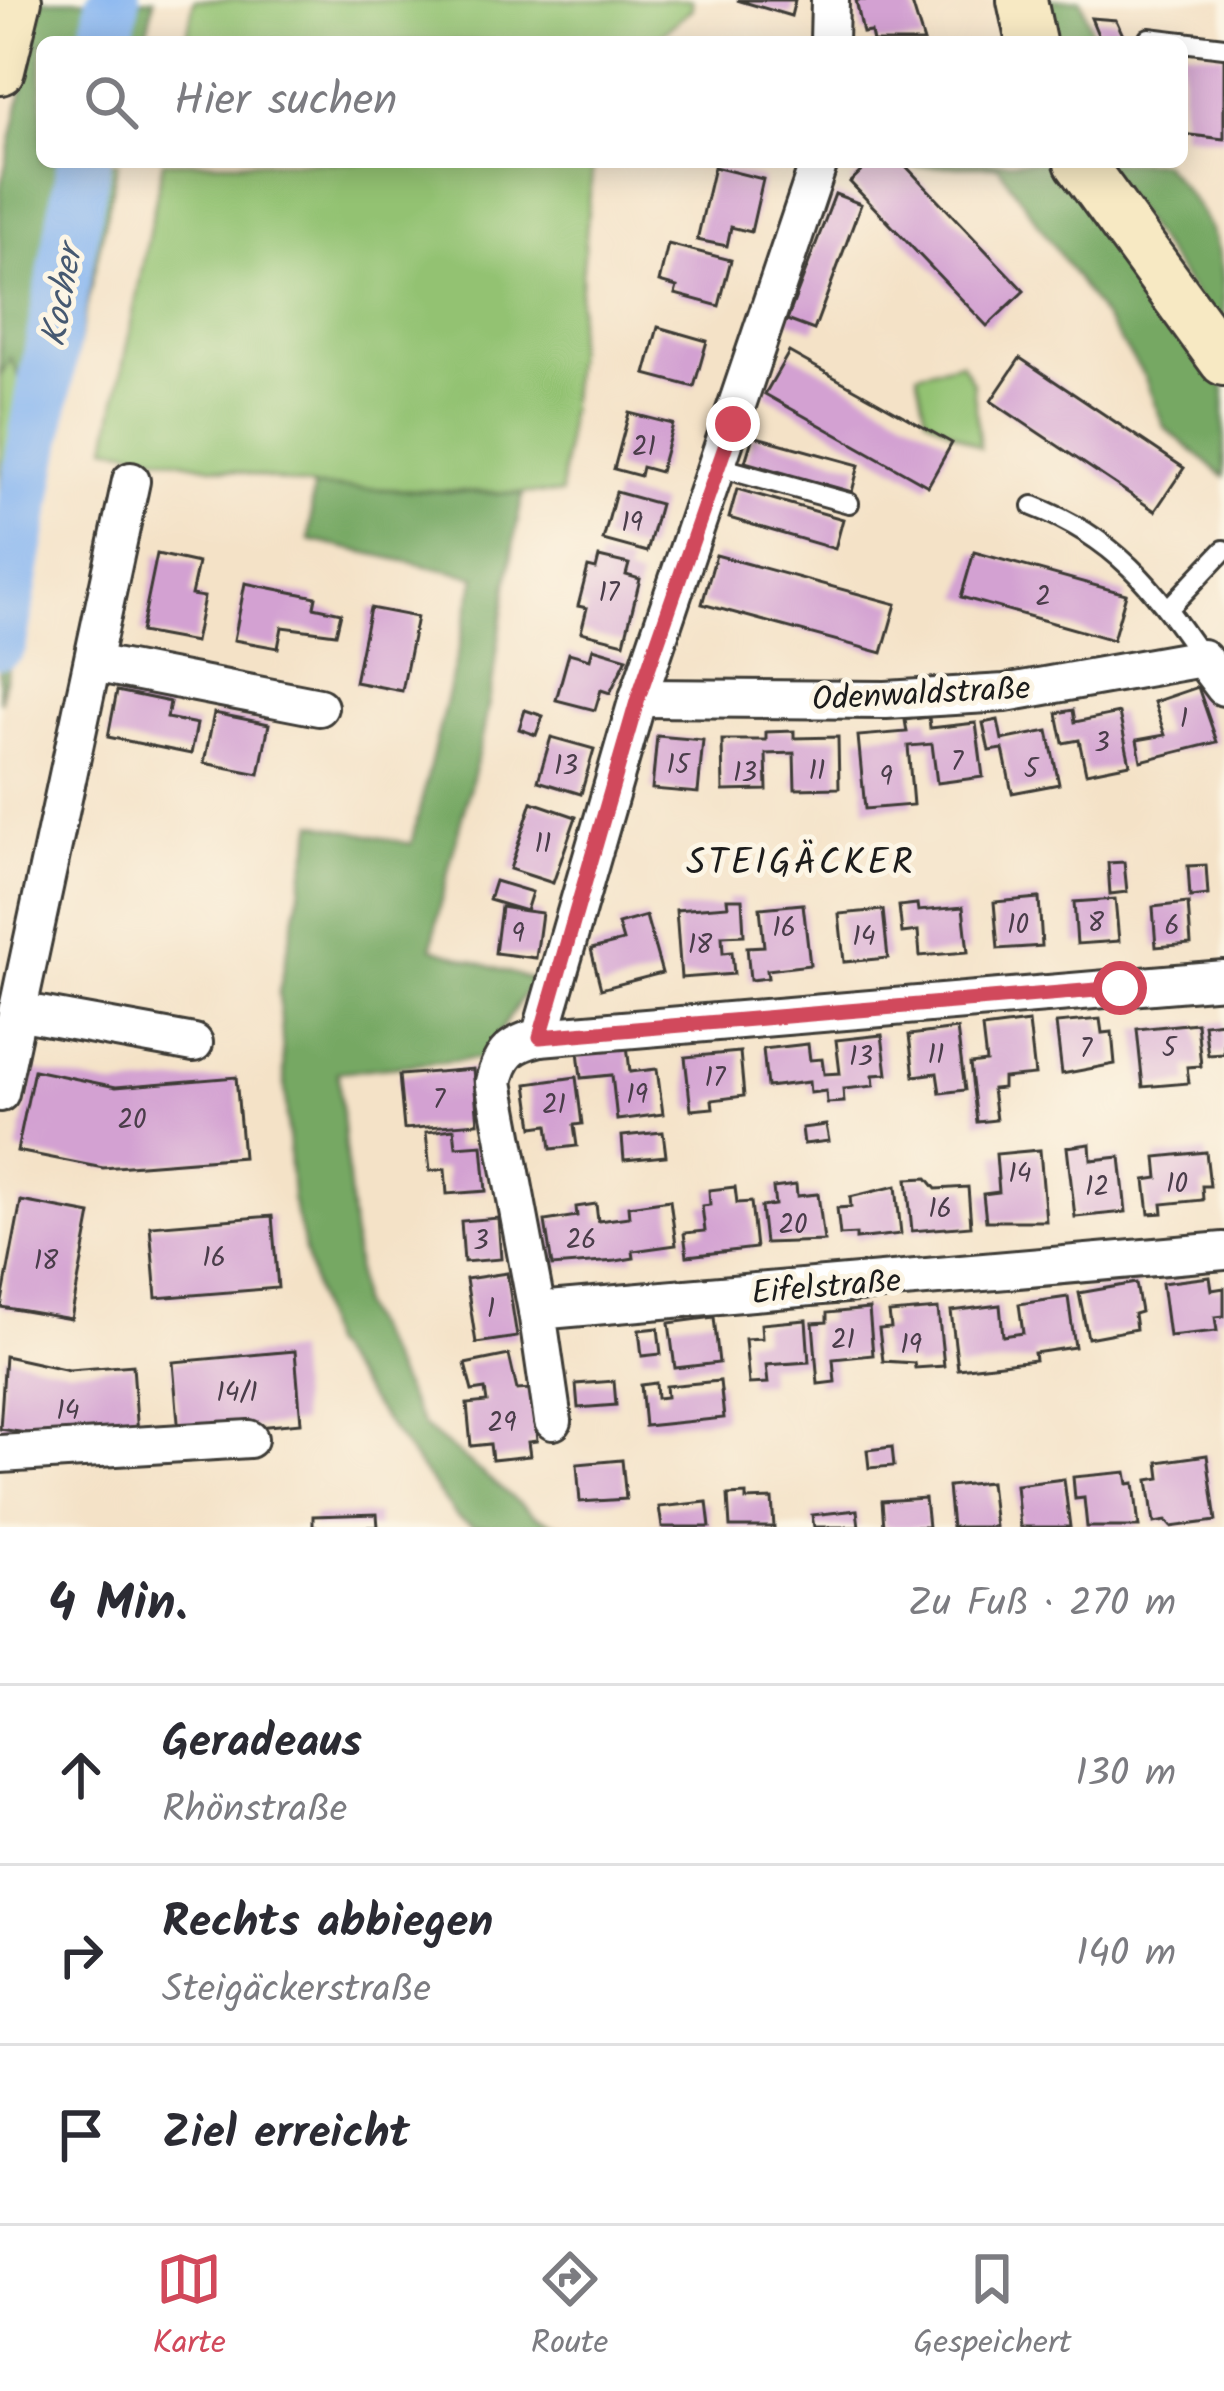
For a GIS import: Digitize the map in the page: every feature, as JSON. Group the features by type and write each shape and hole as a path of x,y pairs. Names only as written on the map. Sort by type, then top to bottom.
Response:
{"main road":[{"path":"0,70 17,0"},
{"path":"1022,0 1030,36"},
{"path":"1083,168 1224,361"}],"street":[{"path":"829,36 830,0"},
{"path":"540,1037 638,698 817,168"},
{"path":"0,1094 130,481"},
{"path":"93,663 320,707"},
{"name":"Odenwaldstraße","path":"638,698 886,700 1213,672"},
{"path":"553,1421 494,1082 500,1058 517,1042 1224,979"},
{"path":"17,1011 194,1043"},
{"name":"Eifelstraße","path":"537,1311 1224,1251"},
{"path":"0,1454 249,1439"}],"lane":[{"path":"1188,43 1224,47"},
{"path":"719,467 849,503"},
{"path":"1033,506 1080,524 1130,564 1213,672"},
{"path":"1168,608 1224,550"}],"green space":[{"path":"42,0 154,0 146,36 36,36 36,168 117,168 0,703 0,642 16,553 6,524 24,386 10,358 0,377 0,191"},
{"path":"194,0 692,0 692,9 659,36 187,36"},
{"path":"1032,0 1081,0 1093,36 1040,36"},
{"path":"162,168 592,168 561,494 313,487 107,446"},
{"path":"999,168 1066,168 1224,389 1224,477 1164,427 1143,374"},
{"path":"1106,168 1166,168 1197,207 1220,260 1224,337"},
{"path":"10,356 24,386 0,553 0,377"},
{"path":"961,362 973,383 980,448 926,416 917,373"},
{"path":"313,487 523,494 484,727 432,948 533,980 483,1058 338,1072 360,1305 423,1426 535,1516 562,1527 475,1527 457,1517 328,1344 292,1198 279,992 314,823 411,844 476,577 309,540"}],"building":[{"path":"737,0 795,0 791,16"},
{"path":"856,0 911,0 922,36 872,36 863,33"},
{"path":"1091,18 1116,20 1123,36 1098,36"},
{"path":"1188,51 1224,55 1224,139 1188,135"},
{"path":"714,168 763,179 751,232 731,227 727,246 697,240"},
{"path":"865,168 908,168 1024,291 987,326 850,182"},
{"path":"835,194 861,204 814,330 787,320"},
{"path":"668,244 731,260 719,306 675,294 677,287 659,282"},
{"path":"658,327 707,341 694,387 645,374"},
{"path":"789,352 952,443 928,486 765,394"},
{"path":"1020,358 1184,468 1155,511 991,401"},
{"path":"629,413 673,424 660,472 642,467 640,476 614,469"},
{"path":"753,436 859,465 852,492 745,462"},
{"path":"737,489 843,519 835,549 729,518"},
{"path":"616,492 660,504 647,552 603,540"},
{"path":"974,552 1126,594 1113,640 961,597"},
{"path":"157,554 198,563 191,595 204,597 195,642 141,632"},
{"path":"716,555 896,604 882,653 702,604"},
{"path":"599,557 629,564 626,575 640,579 624,643 581,632 587,608 578,606 588,567 596,569"},
{"path":"245,583 316,597 314,607 341,613 336,634 282,627 278,648 234,640"},
{"path":"370,608 417,617 402,691 355,682"},
{"path":"593,648 627,658 610,693 601,690 595,710 556,700 569,653 590,659"},
{"path":"1198,687 1217,742 1141,761 1137,740 1165,735 1154,702"},
{"path":"117,691 170,702 167,718 197,724 191,754 108,737"},
{"path":"525,710 543,716 536,735 519,729"},
{"path":"1073,710 1075,722 1119,713 1130,764 1086,773 1079,740 1063,743 1057,713"},
{"path":"214,713 269,724 259,774 204,763"},
{"path":"929,717 930,728 976,723 983,777 937,783 932,744 908,746 913,805 865,809 858,736 907,732 905,720"},
{"path":"998,720 1002,740 1048,731 1059,784 1012,793 1003,749 989,751 983,723"},
{"path":"794,731 794,738 838,737 839,788 795,789 794,753 766,754 767,790 723,791 722,740 766,740 766,732"},
{"path":"657,736 703,740 698,793 652,789"},
{"path":"551,737 594,749 581,794 538,781"},
{"path":"532,802 576,817 553,883 510,869"},
{"path":"1124,862 1127,892 1110,894 1108,863"},
{"path":"1206,865 1208,895 1190,897 1188,866"},
{"path":"495,881 532,892 526,911 489,900"},
{"path":"1039,898 1042,946 998,949 994,902"},
{"path":"727,899 742,899 744,935 722,936 723,953 732,952 734,974 681,978 676,910 728,906"},
{"path":"1115,899 1119,941 1077,944 1074,902"},
{"path":"1188,903 1191,944 1156,947 1153,907"},
{"path":"803,904 810,965 767,970 768,978 750,980 747,947 764,946 760,908"},
{"path":"917,904 918,911 963,907 968,952 920,956 918,931 902,933 899,906"},
{"path":"501,907 542,913 536,958 495,953"},
{"path":"883,910 888,958 844,962 839,914"},
{"path":"646,916 662,973 601,989 591,949 623,941 618,924"},
{"path":"1100,1019 1102,1033 1112,1032 1115,1064 1062,1074 1056,1023"},
{"path":"1029,1022 1035,1075 1003,1078 1003,1088 992,1089 996,1120 977,1122 970,1064 986,1062 982,1028"},
{"path":"1224,1022 1224,1054 1208,1055 1204,1024"},
{"path":"1197,1023 1201,1066 1187,1067 1189,1083 1143,1087 1137,1029"},
{"path":"957,1029 965,1090 940,1093 937,1073 914,1076 909,1035"},
{"path":"882,1035 887,1074 873,1075 874,1086 843,1089 844,1102 827,1103 826,1091 810,1093 809,1082 767,1087 763,1049 808,1044 810,1060 822,1059 824,1074 840,1073 836,1040"},
{"path":"627,1045 630,1072 657,1069 663,1114 617,1120 612,1075 581,1078 578,1051"},
{"path":"740,1052 744,1096 712,1100 713,1108 691,1110 685,1057"},
{"path":"473,1069 478,1123 404,1129 399,1075"},
{"path":"34,1070 116,1087 236,1077 243,1157 103,1168 17,1151"},
{"path":"576,1077 582,1124 574,1125 577,1146 551,1149 548,1125 533,1127 527,1084"},
{"path":"826,1125 829,1141 804,1144 802,1128"},
{"path":"454,1129 456,1147 482,1145 486,1191 447,1194 445,1169 430,1171 426,1132"},
{"path":"663,1132 666,1156 624,1160 622,1136"},
{"path":"1090,1144 1091,1160 1120,1157 1126,1212 1075,1217 1067,1147"},
{"path":"1040,1150 1046,1221 986,1221 983,1194 999,1192 996,1154"},
{"path":"1206,1152 1210,1186 1202,1186 1203,1200 1162,1204 1163,1213 1149,1214 1145,1180 1158,1178 1156,1157"},
{"path":"927,1178 936,1189 968,1187 971,1226 912,1231 907,1179"},
{"path":"796,1185 797,1196 818,1194 824,1241 765,1243 761,1207 775,1205 773,1188"},
{"path":"896,1186 901,1234 856,1239 856,1234 840,1235 837,1208 851,1207 850,1197"},
{"path":"735,1187 737,1203 751,1202 756,1248 687,1256 684,1233 705,1231 702,1206 710,1205 709,1190"},
{"path":"670,1200 676,1245 633,1251 634,1258 552,1266 545,1221 577,1216 576,1207 596,1204 598,1221 629,1217 628,1206"},
{"path":"21,1201 91,1214 71,1319 1,1307"},
{"path":"272,1216 278,1288 156,1298 150,1226"},
{"path":"498,1218 501,1259 464,1262 461,1221"},
{"path":"507,1273 517,1337 476,1343 466,1279"},
{"path":"1210,1277 1212,1290 1224,1288 1224,1316 1215,1317 1217,1331 1169,1336 1162,1283"},
{"path":"1136,1283 1141,1312 1134,1314 1136,1329 1088,1338 1079,1293"},
{"path":"1068,1297 1075,1347 1034,1353 1035,1360 958,1369 951,1311 1000,1305 1003,1336 1023,1333 1019,1304"},
{"path":"869,1309 873,1355 833,1359 835,1382 818,1384 813,1323 827,1322 827,1313"},
{"path":"938,1309 944,1366 915,1368 914,1363 883,1361 879,1329 891,1328 889,1313"},
{"path":"714,1317 719,1363 675,1368 669,1323"},
{"path":"806,1320 809,1362 766,1365 768,1383 749,1384 745,1339 762,1338 761,1324"},
{"path":"658,1328 661,1354 642,1356 639,1330"},
{"path":"295,1351 301,1423 179,1434 173,1362"},
{"path":"509,1355 517,1390 532,1389 537,1441 528,1442 530,1456 492,1460 490,1444 471,1446 467,1404 487,1402 485,1389 472,1391 465,1364"},
{"path":"5,1356 69,1370 133,1365 138,1436 71,1440 0,1429"},
{"path":"614,1381 616,1405 578,1408 576,1384"},
{"path":"720,1381 724,1418 645,1426 641,1385 656,1383 657,1398 667,1397 666,1386"},
{"path":"892,1447 894,1466 869,1468 867,1450"},
{"path":"1207,1455 1216,1521 1171,1527 1166,1521 1154,1523 1148,1480 1160,1478 1158,1462"},
{"path":"622,1460 626,1499 580,1502 577,1464"},
{"path":"1126,1472 1128,1484 1134,1483 1139,1527 1087,1527 1084,1498 1075,1499 1073,1477"},
{"path":"1064,1479 1070,1527 1020,1527 1016,1485"},
{"path":"990,1482 995,1527 952,1527 948,1486"},
{"path":"746,1494 746,1500 772,1499 774,1527 730,1527 728,1495"},
{"path":"925,1498 928,1527 884,1527 882,1501"},
{"path":"707,1502 710,1527 662,1527 659,1507"},
{"path":"857,1510 859,1527 814,1527 812,1515"},
{"path":"377,1514 378,1527 313,1527 313,1516"}],"waterway":[{"name":"Kocher","path":"107,36 113,0"},
{"name":"Kocher","path":"0,642 83,168"}],"district":[{"name":"STEIGÄCKER","path":"801,861"}],"route":[{"path":"733,424 638,698 540,1037 1120,988"}]}
